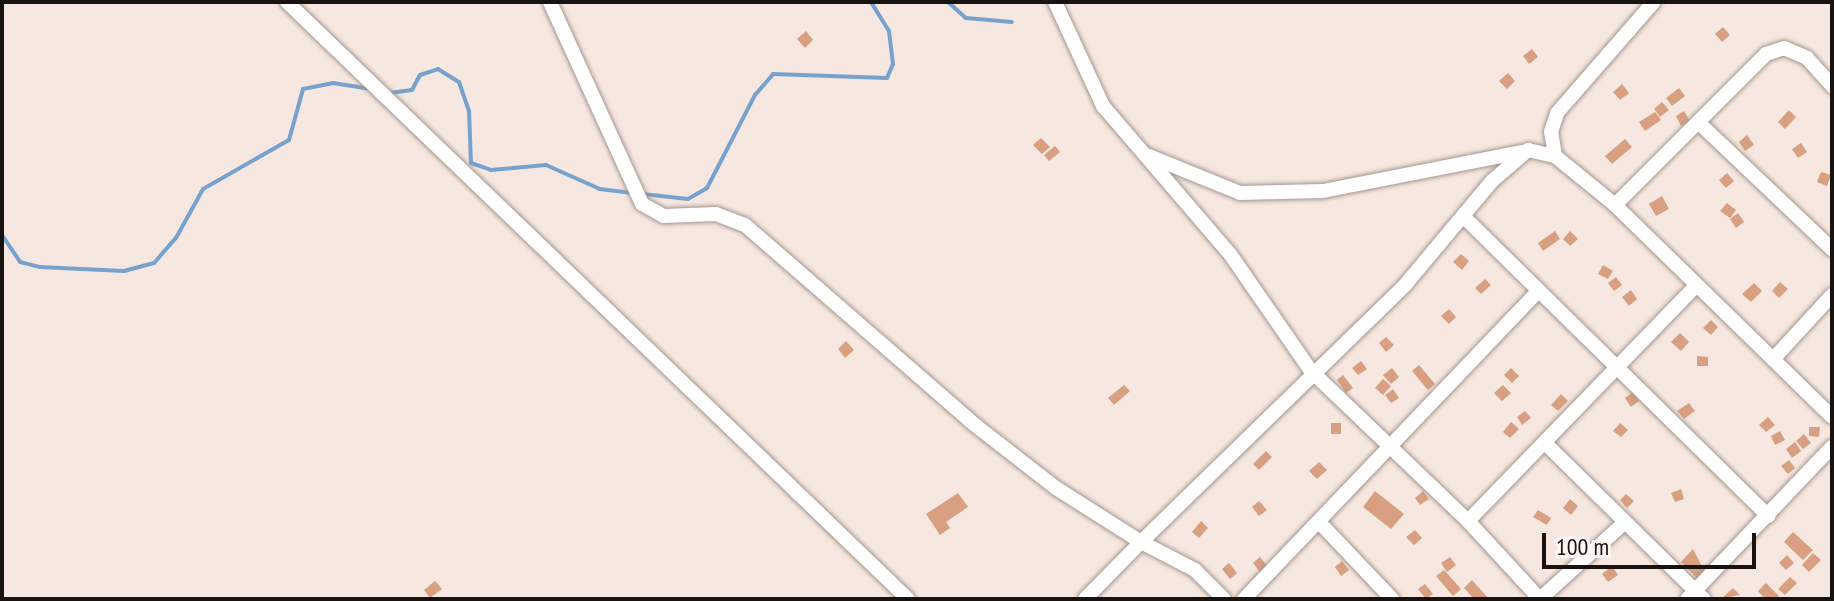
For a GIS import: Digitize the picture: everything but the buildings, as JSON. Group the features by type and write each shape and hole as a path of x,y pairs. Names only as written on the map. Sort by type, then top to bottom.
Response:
{"street":[{"path":"287,2 908,599"},
{"path":"550,2 642,204 664,216 716,214 745,225 975,425 1056,488 1141,542 1195,570 1224,599"},
{"path":"1055,2 1103,106 1230,254 1311,371 1393,446 1540,599 1623,524"},
{"path":"1555,156 1551,132 1557,113 1654,2"},
{"path":"1615,205 1766,54 1784,48 1807,58 1832,86"},
{"path":"1698,122 1832,249"},
{"path":"1085,599 1311,371 1405,285 1466,219 1483,192 1521,152"},
{"path":"1145,155 1240,193 1323,191 1521,152 1555,156 1615,205 1695,287 1775,357 1832,417"},
{"path":"1466,219 1618,365 1768,516"},
{"path":"1468,521 1695,287"},
{"path":"1244,599 1320,523 1538,291"},
{"path":"1775,357 1832,295"},
{"path":"1546,444 1696,596 1832,447"},
{"path":"1320,523 1392,599"}],"waterway":[{"path":"643,194 688,199 707,188 755,95 773,74 887,78 893,64 889,31 871,2"},
{"path":"948,2 966,18 1012,22"},
{"path":"390,93 412,90 420,75 438,69 459,82 469,111 471,163 491,170 546,165 600,189 634,193"},
{"path":"2,235 20,262 40,267 124,271 154,263 176,238 203,189 289,140 303,89 333,83 370,89"}]}
